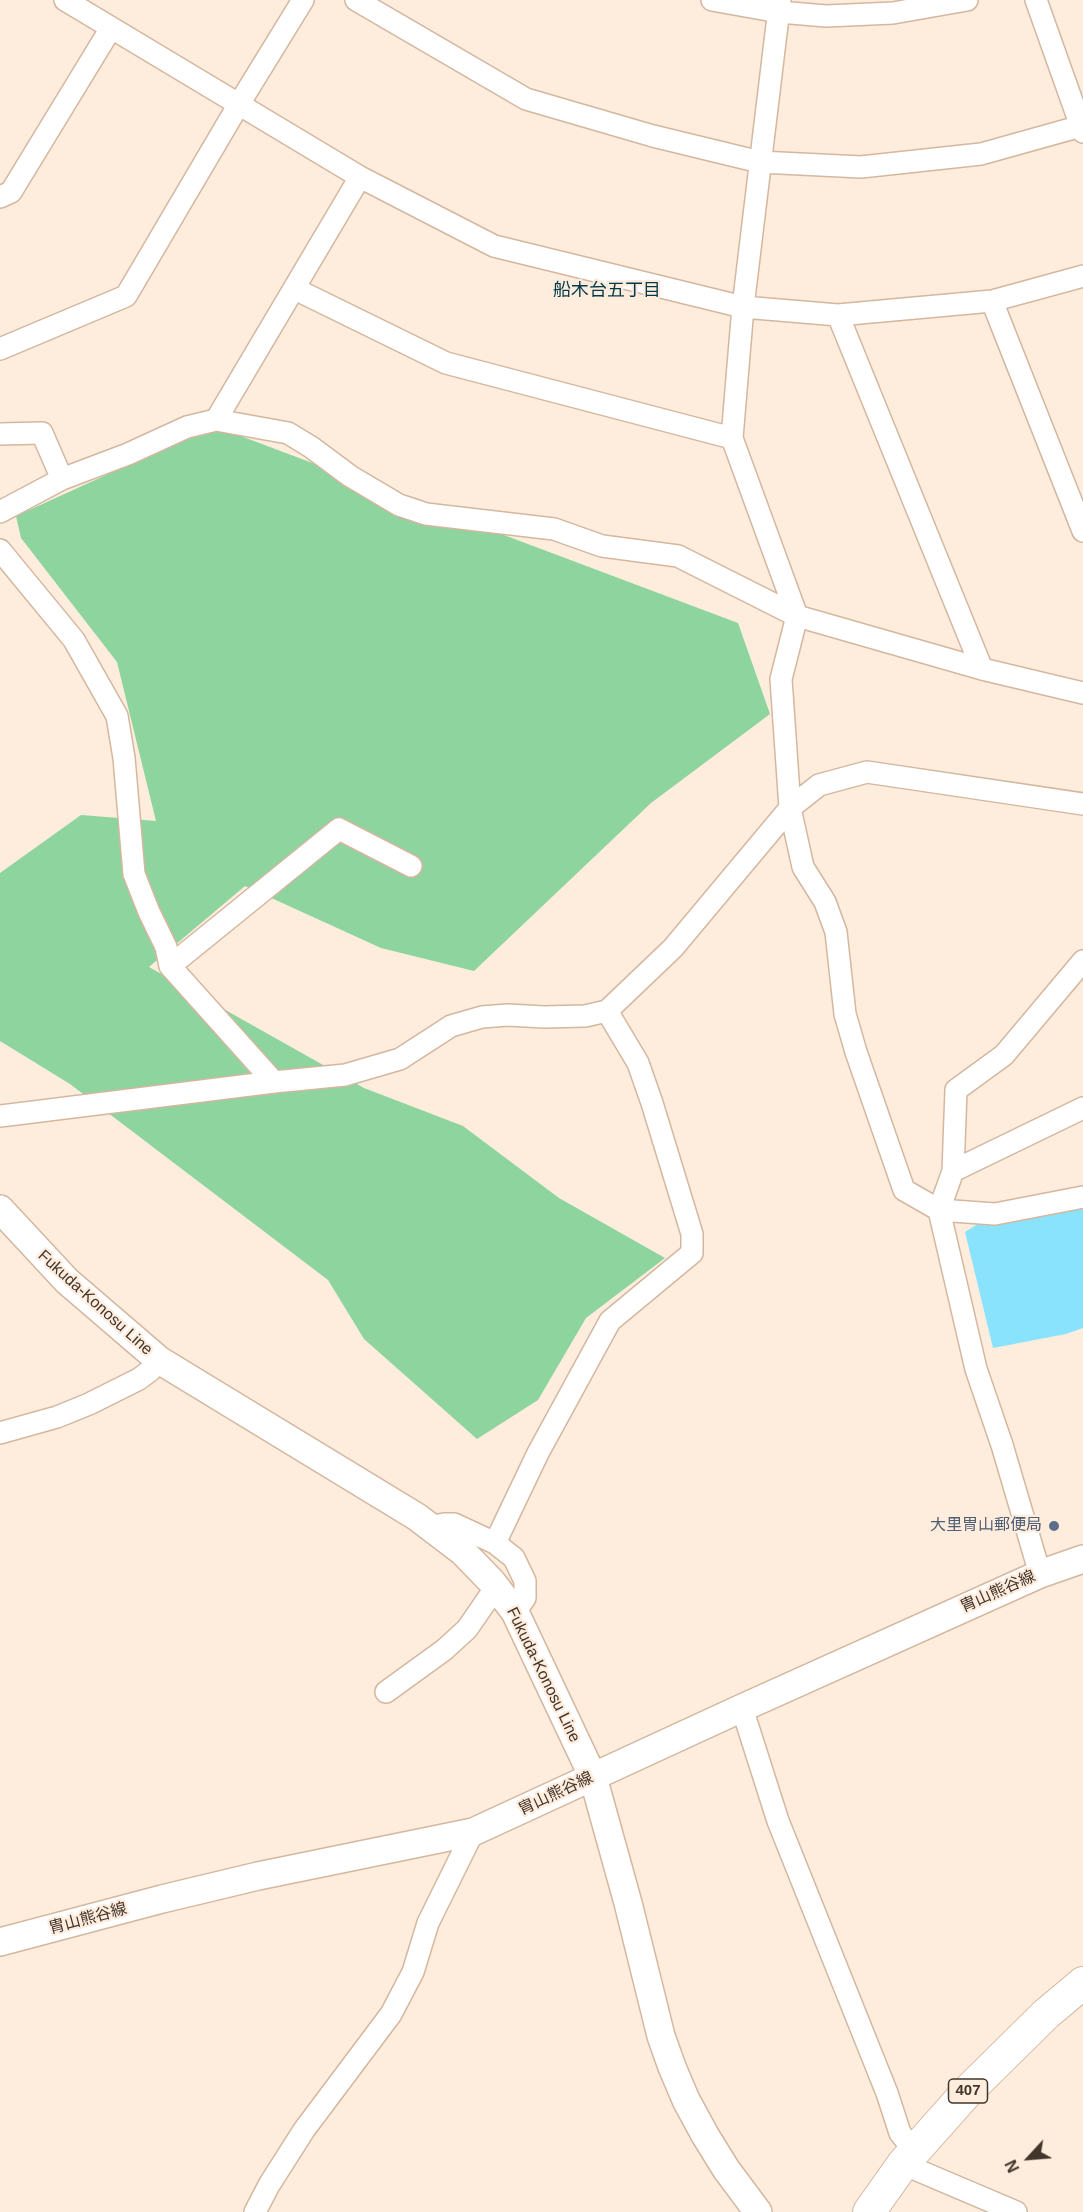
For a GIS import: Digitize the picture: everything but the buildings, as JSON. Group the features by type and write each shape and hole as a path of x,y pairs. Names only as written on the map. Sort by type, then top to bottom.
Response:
{"highway":[{"name":"407","path":"869,2212 910,2157 967,2092 1046,2014 1083,1983"}],"main road":[{"name":"Fukuda-Konosu Line","path":"0,1209 67,1281 159,1360 430,1527 463,1552 516,1612 592,1777 625,1892 661,2036 672,2067 705,2135 726,2169 758,2212"},
{"name":"胄山熊谷線","path":"0,1942 258,1876 473,1833 742,1708 1040,1574 1083,1559"}],"street":[{"path":"65,0 360,177 494,246 743,307 838,315 992,301 1083,276"},
{"path":"0,349 126,296 303,0"},
{"path":"356,0 526,99 653,136 760,162 861,167 981,154 1082,129 1036,0"},
{"path":"712,0 780,6 826,16 893,14 967,0"},
{"path":"780,6 743,307 732,438 797,616 781,679 790,808 803,867 825,902 836,932 845,1014 904,1190 939,1210 995,1214 1083,1197"},
{"path":"0,197 11,192 111,28"},
{"path":"216,420 360,177"},
{"path":"295,289 446,363 732,438"},
{"path":"992,301 1083,531"},
{"path":"838,315 982,669"},
{"path":"0,512 62,479 128,454 187,427 216,420 288,433 350,476 399,505 426,514 554,529 602,546 678,556 797,616 982,669 1083,693"},
{"path":"0,434 42,434 62,479"},
{"path":"0,550 74,640 117,716 124,759 134,874 166,947 170,966 274,1082"},
{"path":"0,1116 345,1075 400,1059 451,1026 482,1017 585,1016 607,1011 674,948 790,808 819,785 867,772 1083,804"},
{"path":"170,966 339,829 411,866"},
{"path":"1040,1574 1002,1444 976,1369 939,1210 953,1172 956,1090 1004,1055 1083,961"},
{"path":"495,1543 538,1453 610,1321 692,1253 692,1234 638,1063 607,1011"},
{"path":"953,1172 1083,1108"},
{"path":"0,1433 57,1417 88,1404 139,1379 159,1360"},
{"path":"430,1527 454,1524 495,1543 514,1558 525,1581 525,1598 516,1612"},
{"path":"386,1692 444,1650 467,1629 496,1587"},
{"path":"742,1708 778,1821 887,2093 900,2133 908,2143 910,2157 1016,2212"},
{"path":"255,2212 269,2185 304,2130 391,2014 413,1972 428,1923 473,1833"}],"green space":[{"path":"214,426 738,623 770,714 651,803 474,971 381,948 245,886 149,967 364,1088 463,1126 559,1198 665,1258 586,1318 538,1400 477,1439 364,1339 328,1280 70,1084 0,1041 0,873 81,815 156,821 117,662 21,538 16,516"}],"water":[{"path":"1083,1207 1083,1328 1066,1334 993,1348 965,1232 976,1225"}],"place":[{"name":"大里冑山郵便局","path":"1054,1526"}],"district":[{"name":"船木台五丁目","path":"607,291"}]}
